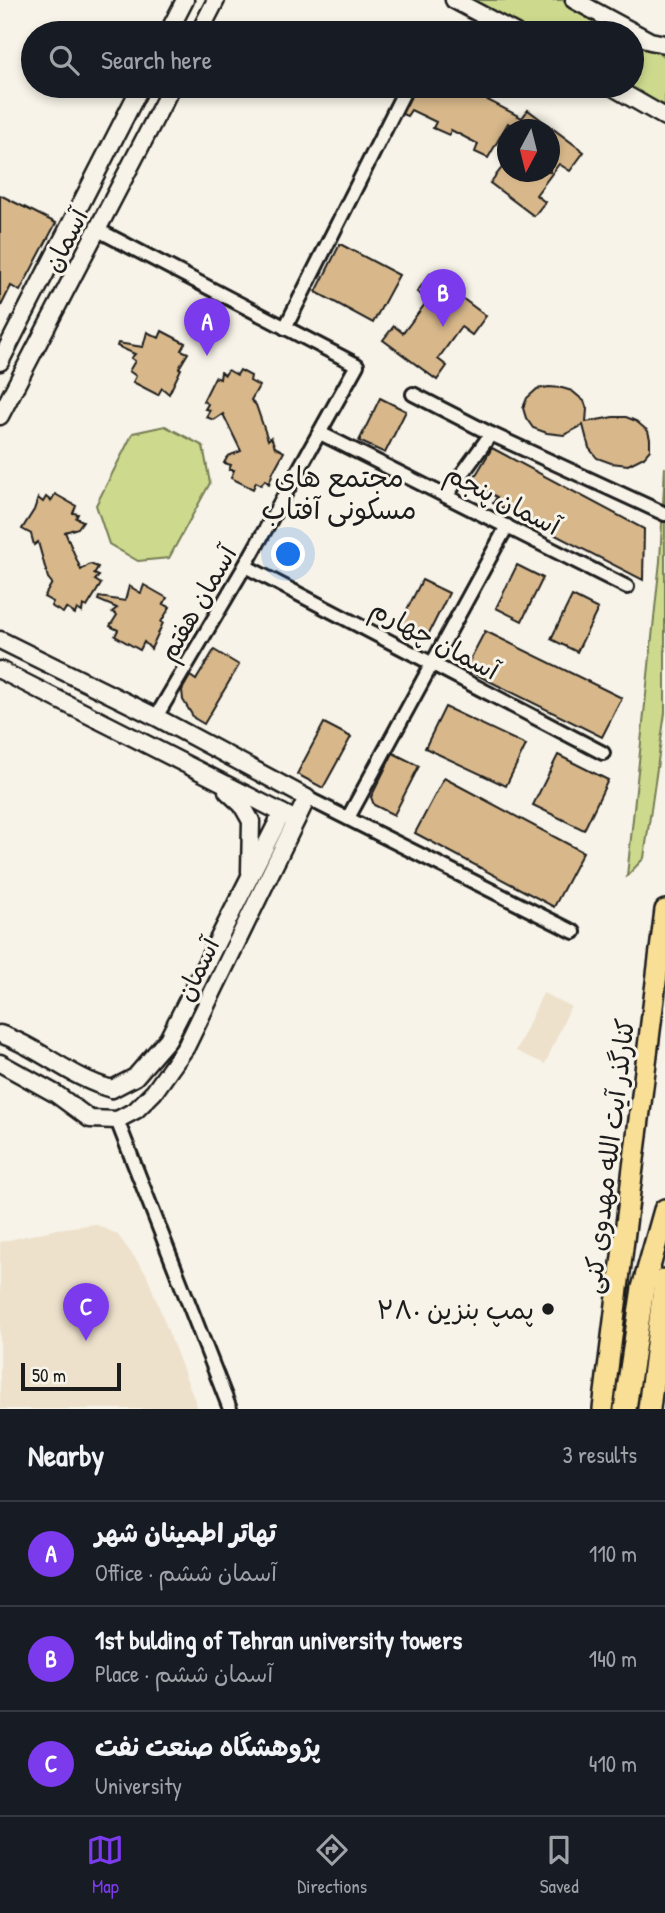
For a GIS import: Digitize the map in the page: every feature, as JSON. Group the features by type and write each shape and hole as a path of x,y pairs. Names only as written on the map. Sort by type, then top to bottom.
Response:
{"highway":[{"path":"625,1409 643,1289 665,1210"},
{"path":"649,1409 665,1280"}],"main road":[{"name":"کنارگذر آیت الله مهدوی کنی","path":"603,1409 665,910"}],"street":[{"path":"174,21 185,0"},
{"path":"205,21 216,0"},
{"path":"454,0 493,21"},
{"path":"574,0 615,21"},
{"path":"658,43 665,51"},
{"name":"آسمان","path":"0,362 135,98"},
{"name":"آسمان","path":"0,416 166,98"},
{"path":"98,230 285,328 401,98"},
{"path":"635,98 662,112"},
{"name":"آسمان هفتم","path":"156,717 246,566 357,365 285,328"},
{"path":"413,394 491,434 665,514"},
{"name":"آسمان پنجم","path":"320,433 627,587"},
{"path":"446,496 491,434"},
{"path":"348,818 507,526"},
{"name":"آسمان چهارم","path":"246,566 603,753"},
{"path":"0,640 156,717 574,932"},
{"path":"0,670 289,817"},
{"path":"213,778 242,805 251,821 250,877"},
{"name":"آسمان","path":"112,1089 135,1077 168,1039 250,877 289,817 307,797"},
{"name":"آسمان","path":"117,1120 135,1110 154,1092 186,1047 289,817"},
{"path":"0,1034 63,1065 93,1084 112,1089 117,1120 230,1409"},
{"path":"0,1063 56,1094 90,1119 117,1120"}],"shaded area":[{"path":"543,993 571,1006 545,1064 516,1051"},
{"path":"95,1224 117,1234 146,1273 198,1409 0,1409 0,1242 57,1229"}],"green space":[{"path":"463,0 563,0 602,21 504,21"},
{"path":"644,45 665,57 665,105 644,97"},
{"path":"165,426 203,446 210,483 169,558 138,561 109,544 96,505 133,433"},
{"path":"665,467 665,713 644,858 627,876 660,561"}],"building":[{"path":"410,98 484,98 522,118 528,110 540,119 497,119 497,142 488,158 475,152 478,144 451,130 449,135 433,128 436,122 411,110 407,116 402,114"},
{"path":"560,134 584,152 570,171 560,165"},
{"path":"497,174 497,182 546,182 536,195 545,202 534,216 490,183"},
{"path":"0,195 56,223 20,291 11,286 0,308"},
{"path":"340,244 399,275 373,323 316,292"},
{"path":"430,274 486,316 472,335 461,327 438,359 447,366 437,380 383,340 394,326 403,333 428,300 417,292"},
{"path":"162,331 185,343 181,350 188,353 169,394 162,388 158,395 133,382 136,376 129,371 135,361 131,358 135,354 117,346 118,343 143,347 147,332 159,338"},
{"path":"228,370 237,375 240,370 251,376 250,381 259,386 251,400 256,405 268,440 271,437 275,447 284,452 269,484 265,480 261,485 256,482 253,489 231,478 234,470 229,470 231,465 224,463 228,456 241,451 223,414 214,420 206,417 210,410 205,409 208,404 203,401 215,377 220,379 221,372 225,375"},
{"path":"549,387 572,391 584,401 587,409 586,422 613,417 626,417 636,421 648,431 650,450 644,457 628,465 611,463 597,458 589,448 583,425 564,435 533,428 523,408 527,398 537,389"},
{"path":"380,398 406,411 385,453 359,441"},
{"path":"492,448 644,529 643,580 493,503 497,497 471,483"},
{"path":"55,494 76,506 73,513 78,514 76,518 83,521 78,528 65,532 81,570 90,564 98,567 94,574 99,576 95,580 101,584 87,607 83,605 82,612 77,609 75,614 66,608 63,613 51,606 53,602 44,597 52,583 48,578 38,542 34,545 31,534 22,529 38,498 43,502 46,497 51,501"},
{"path":"517,565 543,578 522,621 496,608"},
{"path":"422,580 449,593 427,637 418,640 397,629"},
{"path":"144,585 167,598 163,604 170,607 151,649 144,642 140,650 115,636 118,630 110,626 117,615 112,612 117,608 98,600 99,597 125,601 129,586 141,593"},
{"path":"572,596 598,609 577,652 551,639"},
{"path":"485,631 622,698 602,737 465,669"},
{"path":"214,650 239,665 204,724 194,718 183,700 182,690 190,676 196,680"},
{"path":"445,707 526,745 506,786 425,748"},
{"path":"324,723 351,737 323,788 297,774"},
{"path":"393,753 419,766 394,815 374,805 371,797"},
{"path":"558,755 608,780 584,830 533,805"},
{"path":"444,778 583,852 554,907 415,833"}],"place":[{"name":"1st bulding of Tehran university towers","path":"443,327"},
{"name":"تهاتر اطمینان شهر","path":"207,356"},
{"name":"پمپ بنزین ۲۸۰","path":"548,1309"},
{"name":"پژوهشگاه صنعت نفت","path":"86,1341"}],"district":[{"name":"مجتمع های مسکونی آفتاب","path":"339,493"}]}
